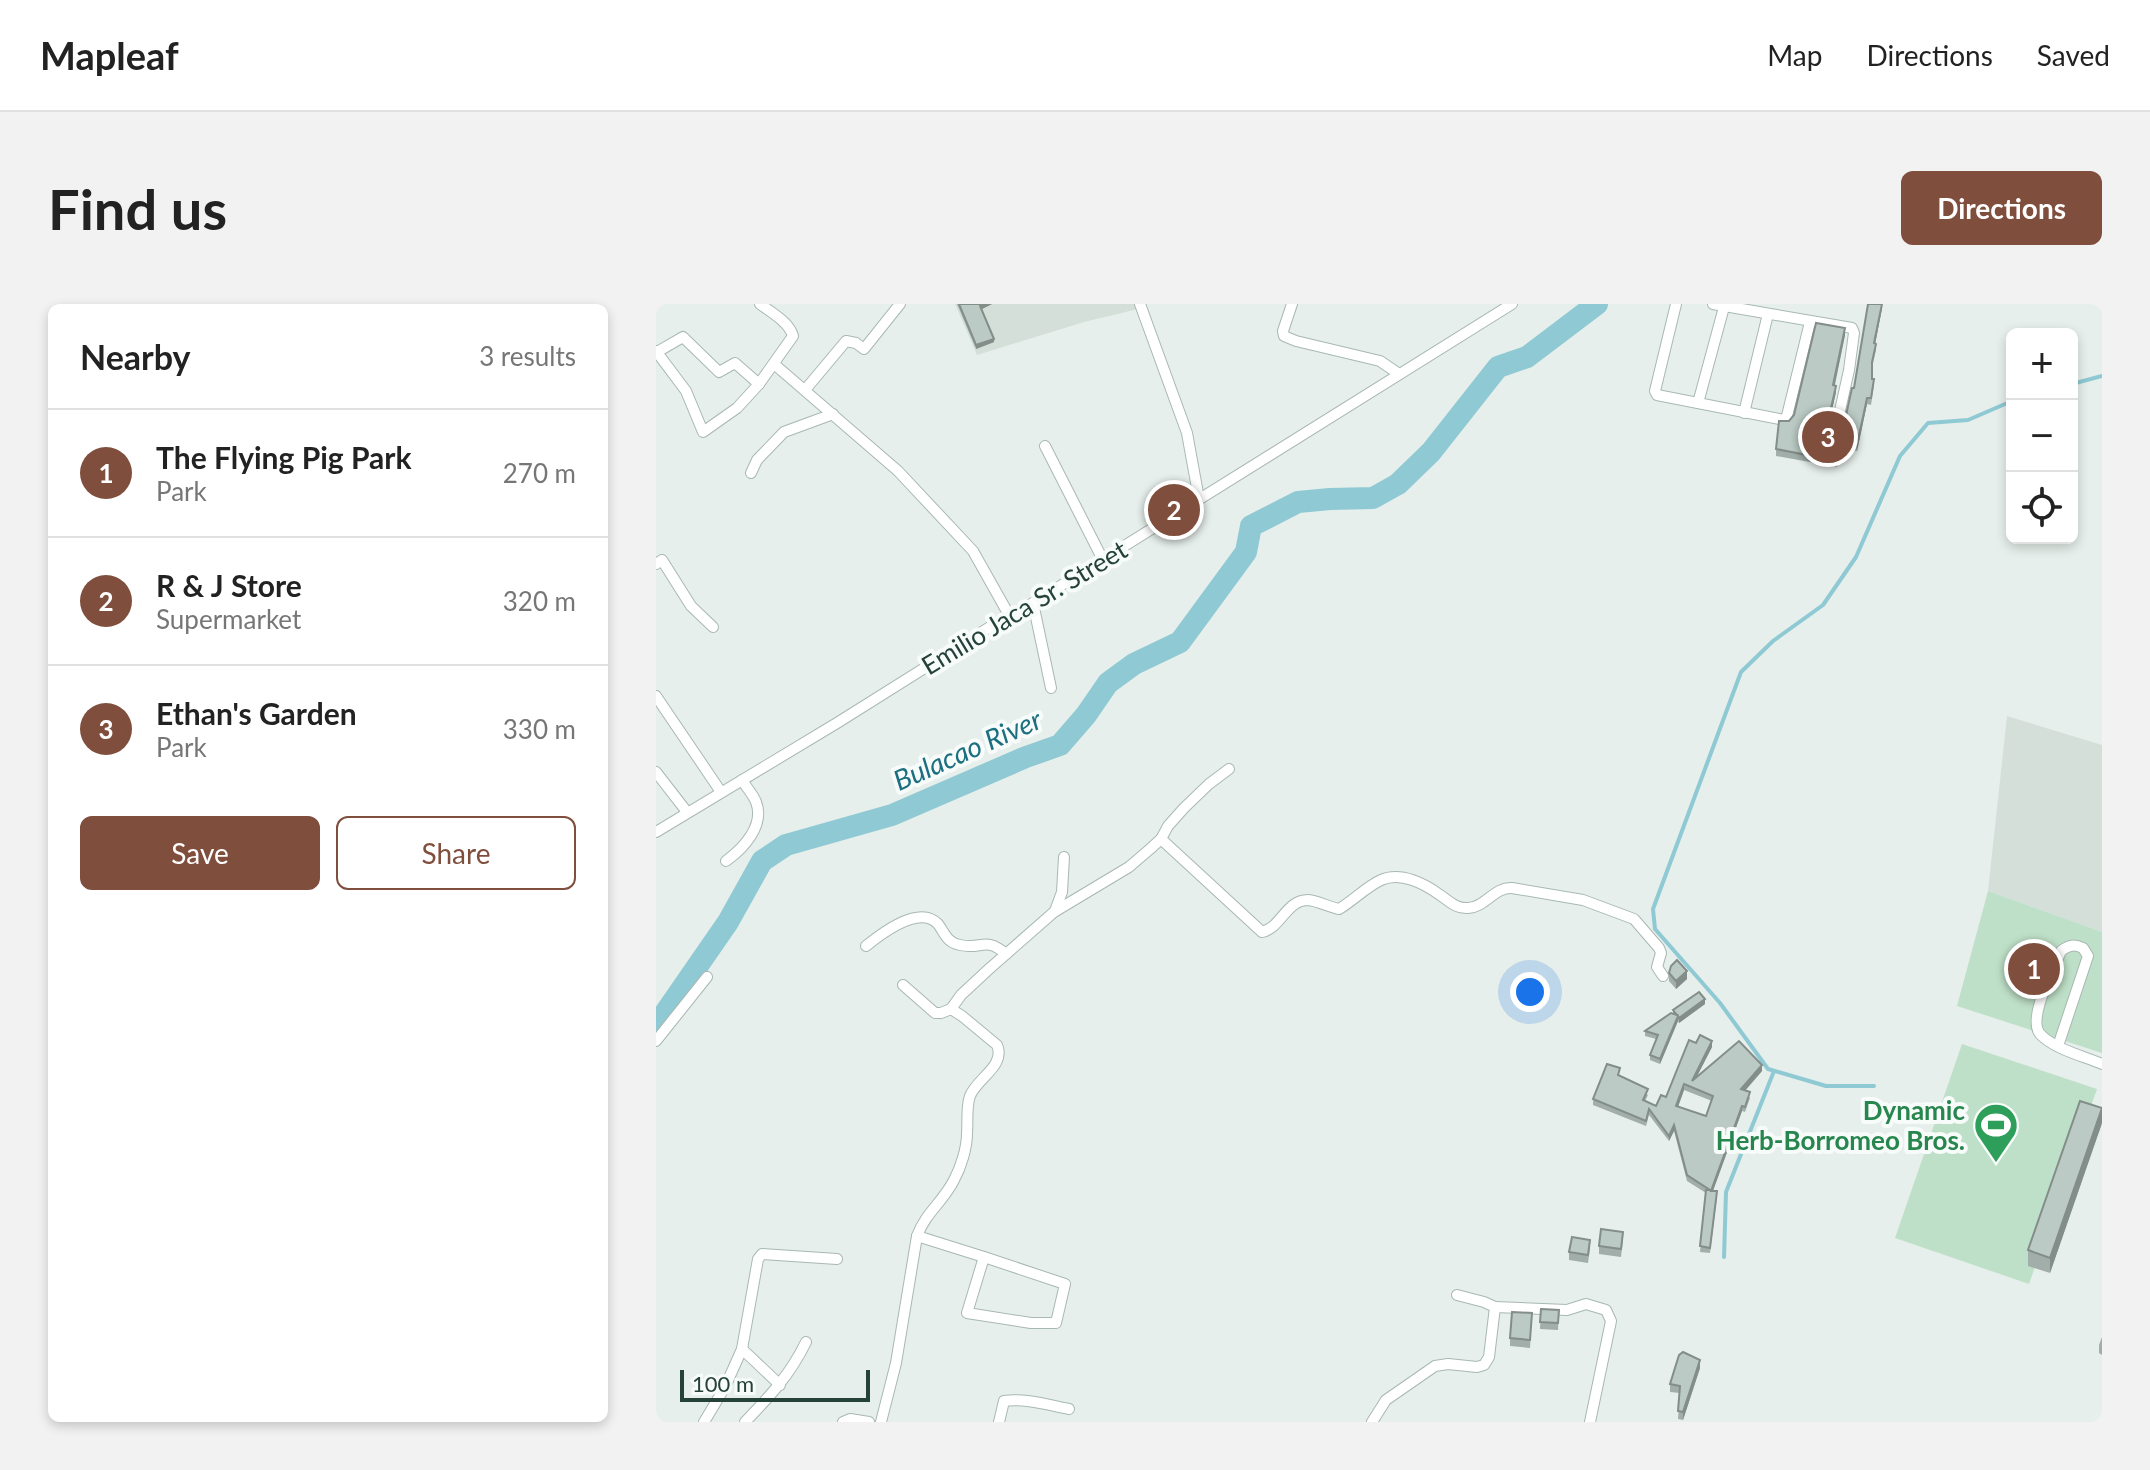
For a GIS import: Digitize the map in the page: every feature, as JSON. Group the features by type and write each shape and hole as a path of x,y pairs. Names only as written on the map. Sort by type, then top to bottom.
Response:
{"street":[{"path":"759,384 735,363 719,372 683,337 656,352 686,391 703,432 737,408 759,384 793,336 785,323 760,304"},
{"path":"805,390 846,341 864,349 900,304"},
{"path":"1140,304 1187,433 1199,499"},
{"path":"1292,304 1284,336 1380,361 1399,374"},
{"name":"Emilio Jaca Sr. Street","path":"656,832 1103,560 1512,304"},
{"path":"1676,304 1655,393 1786,420 1810,322"},
{"path":"1698,403 1718,305 1849,327 1854,333 1837,424"},
{"path":"1744,413 1768,314"},
{"path":"774,364 898,471 973,551 1009,615"},
{"path":"751,473 757,460 784,432 833,414"},
{"path":"1045,446 1103,560"},
{"path":"656,564 662,560 691,606 713,627"},
{"path":"1033,603 1051,688"},
{"path":"656,696 721,792"},
{"path":"903,985 935,1013 951,1009 961,995 1054,912 1129,867 1161,839 1184,808 1229,769"},
{"path":"656,772 687,812"},
{"path":"726,861 748,839 759,812 755,799 742,780"},
{"path":"1161,839 1262,932 1269,930 1300,901 1312,900 1339,909 1383,879 1396,877 1417,881 1456,907 1469,909 1498,890 1512,888 1583,900 1634,919 1659,948 1661,953 1657,967 1663,976"},
{"path":"1054,912 1062,892 1064,857"},
{"path":"866,946 901,923 926,917 954,943 975,946 994,944 1006,954"},
{"path":"2058,1046 2088,956 2083,948 2075,945 2061,951 2038,1007 2037,1029 2058,1046 2102,1064"},
{"path":"656,1041 707,977"},
{"path":"881,1422 896,1363 917,1236 923,1221 942,1199 959,1170 967,1138 970,1096 999,1057 997,1045 951,1009"},
{"path":"917,1236 984,1257 1065,1284 1056,1323 1031,1323 967,1313 984,1257"},
{"path":"704,1422 725,1387 742,1349 758,1259 762,1254 837,1259"},
{"path":"1457,1295 1495,1307 1567,1310 1586,1304 1606,1310 1611,1321 1590,1422"},
{"path":"1372,1422 1386,1400 1435,1366 1484,1365 1489,1357 1495,1307"},
{"path":"745,1422 780,1385 795,1365 806,1342"},
{"path":"742,1349 780,1385"},
{"path":"999,1422 1004,1401 1069,1409"},
{"path":"843,1422 850,1419 869,1422"}],"shaded area":[{"path":"955,304 1137,304 1138,309 977,355"},
{"path":"2007,716 2102,745 2102,932 1988,891"}],"green space":[{"path":"1988,891 2102,932 2102,1053 1957,1006"},
{"name":"Dynamic Herb-Borromeo Bros.","path":"1962,1044 2097,1089 2029,1284 1895,1238"}],"building":[{"path":"959,304 984,304 980,306 994,339 976,345"},
{"path":"1868,304 1882,304 1874,343 1871,398 1867,398 1857,445 1840,442 1837,461 1776,449 1779,421 1789,421 1794,415 1816,323 1845,328 1829,417 1831,423 1839,425 1845,420 1854,388"},
{"path":"1677,960 1687,971 1676,981 1669,973"},
{"path":"1699,992 1705,999 1678,1016 1660,1059 1650,1055 1658,1035 1645,1031 1671,1013 1677,1015 1673,1010"},
{"path":"1700,1035 1712,1041 1692,1081 1739,1041 1762,1065 1741,1089 1750,1092 1711,1191 1717,1191 1710,1248 1700,1246 1706,1190 1710,1190 1687,1175 1674,1125 1669,1136 1649,1109 1646,1121 1593,1099 1607,1064 1620,1068 1618,1075 1648,1089 1643,1100 1656,1106 1661,1095 1666,1097 1689,1040 1696,1043","holes":["1684,1084 1713,1096 1706,1116 1676,1106"]},
{"path":"2080,1101 2102,1108 2050,1258 2028,1250"},
{"path":"1601,1229 1623,1232 1621,1249 1599,1246"},
{"path":"1572,1237 1590,1240 1588,1255 1569,1252"},
{"path":"1541,1309 1559,1310 1558,1323 1540,1322"},
{"path":"1512,1312 1532,1313 1530,1340 1510,1338"},
{"path":"1683,1352 1700,1360 1683,1412 1678,1411 1680,1386 1670,1384 1679,1355"}],"waterway":[{"name":"Bulacao River","path":"656,1026 728,922 762,861 786,845 892,815 1060,745 1108,683 1134,664 1180,642 1246,552 1251,526 1298,502 1373,498 1398,484 1431,452 1498,367 1527,357 1597,304"},
{"path":"2078,382 2102,376"},
{"path":"1874,1086 1826,1086 1768,1069 1720,1003 1655,929 1653,909 1741,672 1773,641 1823,605 1856,557 1900,456 1928,423 1968,420 2006,404"},
{"path":"1724,1257 1726,1192 1774,1071"}],"place":[{"name":"Ethan's Garden","path":"1828,437"},
{"name":"R & J Store","path":"1174,510"},
{"name":"The Flying Pig Park","path":"2034,969"},
{"name":"Dynamic Herb-Borromeo Bros.","path":"1996,1164"}]}
